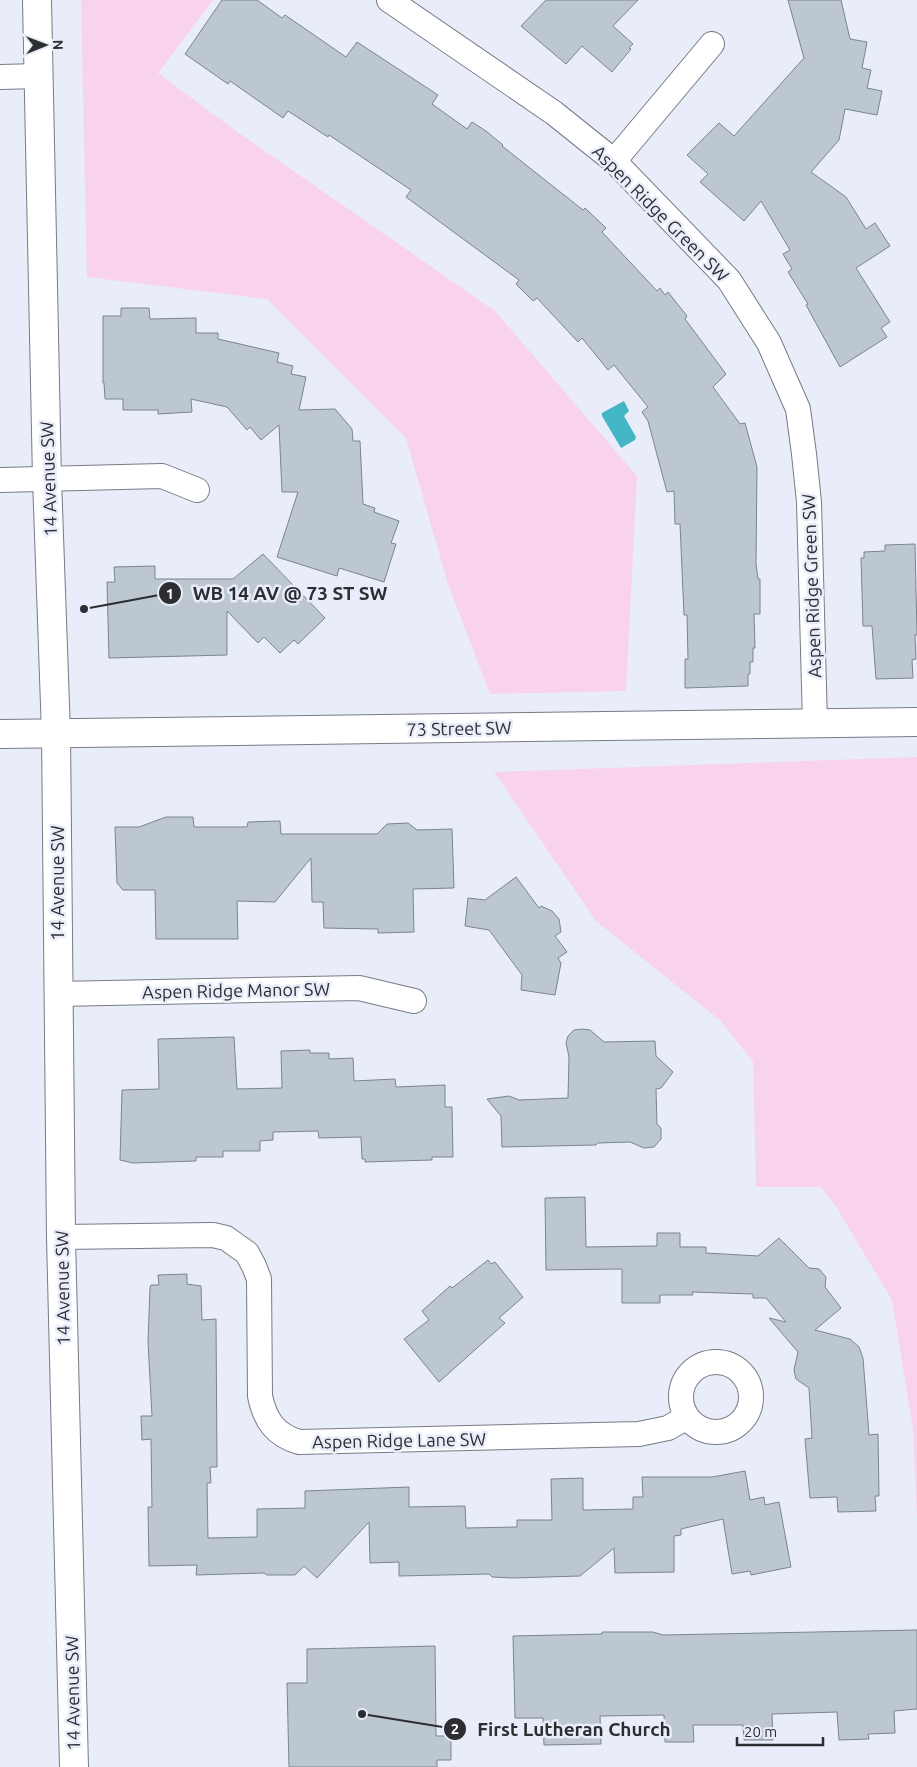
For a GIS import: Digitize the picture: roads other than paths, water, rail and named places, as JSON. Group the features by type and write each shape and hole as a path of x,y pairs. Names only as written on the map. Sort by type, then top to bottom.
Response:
{"street":[{"name":"14 Avenue SW","path":"37,0 56,733 57,994 61,1237 74,1767"},
{"name":"Aspen Ridge Green SW","path":"389,0 554,113 614,161 729,280 769,343 798,409 809,502 815,724"},
{"path":"614,161 712,44"},
{"path":"0,77 40,76"},
{"path":"0,480 162,476 197,490"},
{"name":"73 Street SW","path":"0,734 917,722"},
{"name":"Aspen Ridge Manor SW","path":"57,994 359,988 414,1001"},
{"name":"Aspen Ridge Lane SW","path":"61,1237 213,1235 226,1238 242,1249 254,1266 259,1279 260,1396 263,1410 269,1423 278,1433 299,1442 639,1434 668,1428 687,1417"}],"water":[{"path":"624,401 629,411 624,416 636,437 635,440 621,448 602,413"}],"place":[{"name":"WB 14 AV @ 73 ST SW","path":"84,609"},
{"name":"First Lutheran Church","path":"362,1714"}]}
